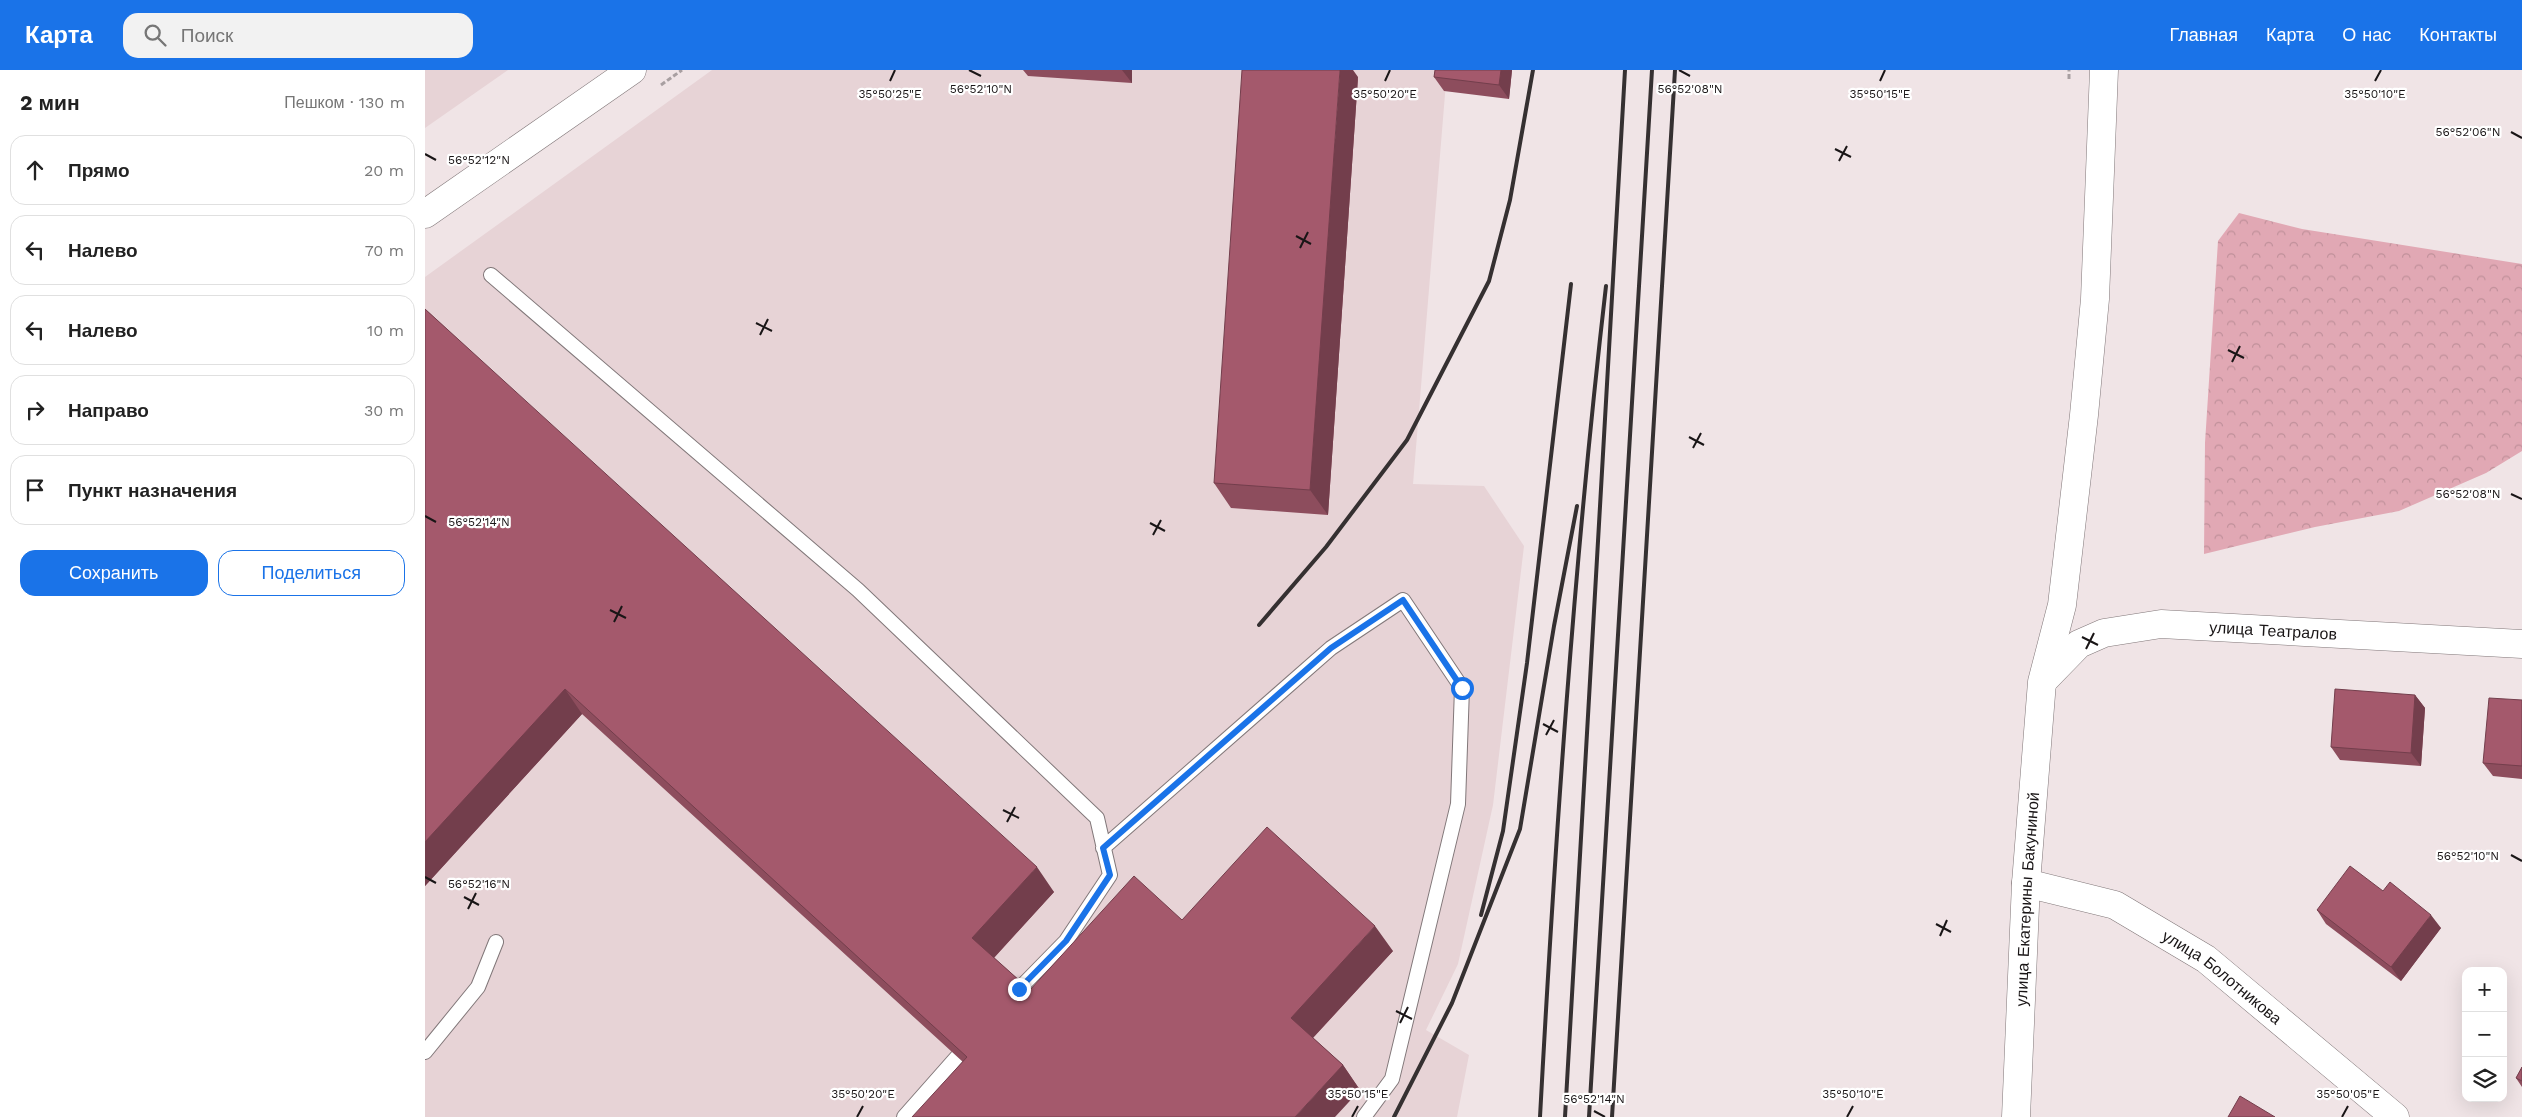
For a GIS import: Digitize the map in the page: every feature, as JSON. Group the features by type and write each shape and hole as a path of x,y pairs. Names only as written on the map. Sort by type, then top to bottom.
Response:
{"street":[{"path":"425,214 632,70"},
{"name":"улица Екатерины Бакуниной","path":"2016,1117 2026,883 2041,682 2061,605 2085,405 2095,299 2104,70"},
{"name":"улица Театралов","path":"2041,682 2079,644 2105,633 2161,624 2522,644"},
{"name":"улица Болотникова","path":"2026,883 2115,905 2206,959 2395,1117"}],"lane":[{"path":"491,275 858,590 1097,818 1110,875 1066,941 1019,989"},
{"path":"1103,848 1331,648 1403,600 1462,688 1459,804 1392,1079 1364,1117"},
{"path":"425,1052 478,987 496,942"},
{"path":"904,1117 957,1057"}],"shaded area":[{"path":"425,70 508,70 425,128"},
{"path":"712,70 1447,70 1413,484 1484,486 1524,546 1493,805 1458,964 1426,1030 1469,1055 1457,1117 425,1117 425,277"}],"green space":[{"path":"2239,213 2302,229 2522,264 2522,451 2486,473 2399,511 2315,527 2204,554 2205,443 2218,241"}],"building":[{"path":"1242,70 1340,70 1310,490 1214,483"},
{"path":"1435,70 1501,70 1499,85 1434,77"},
{"path":"425,309 1037,867 972,938 1030,990 1134,876 1182,920 1267,827 1375,926 1291,1018 1343,1065 1295,1117 912,1117 967,1057 565,689 425,842"},
{"path":"2335,689 2415,695 2411,753 2331,747"},
{"path":"2489,698 2522,700 2522,766 2483,763"},
{"path":"2350,866 2383,891 2390,882 2431,915 2391,967 2317,910"},
{"path":"2522,1067 2522,1081 2516,1078"},
{"path":"2240,1096 2275,1117 2228,1117"}],"railway":[{"path":"1259,625 1326,547 1407,440 1489,281 1510,200 1533,70"},
{"path":"1565,1117 1625,70"},
{"path":"1589,1117 1652,70"},
{"path":"1612,1117 1675,70"},
{"path":"1481,915 1503,831 1527,663 1571,284"},
{"path":"1540,1117 1552,909 1575,597 1606,286"},
{"path":"1394,1117 1452,1003 1520,829 1554,626 1577,506"}],"route":[{"path":"1019,989 1066,941 1110,875 1103,848 1331,648 1403,600 1462,688"}]}
